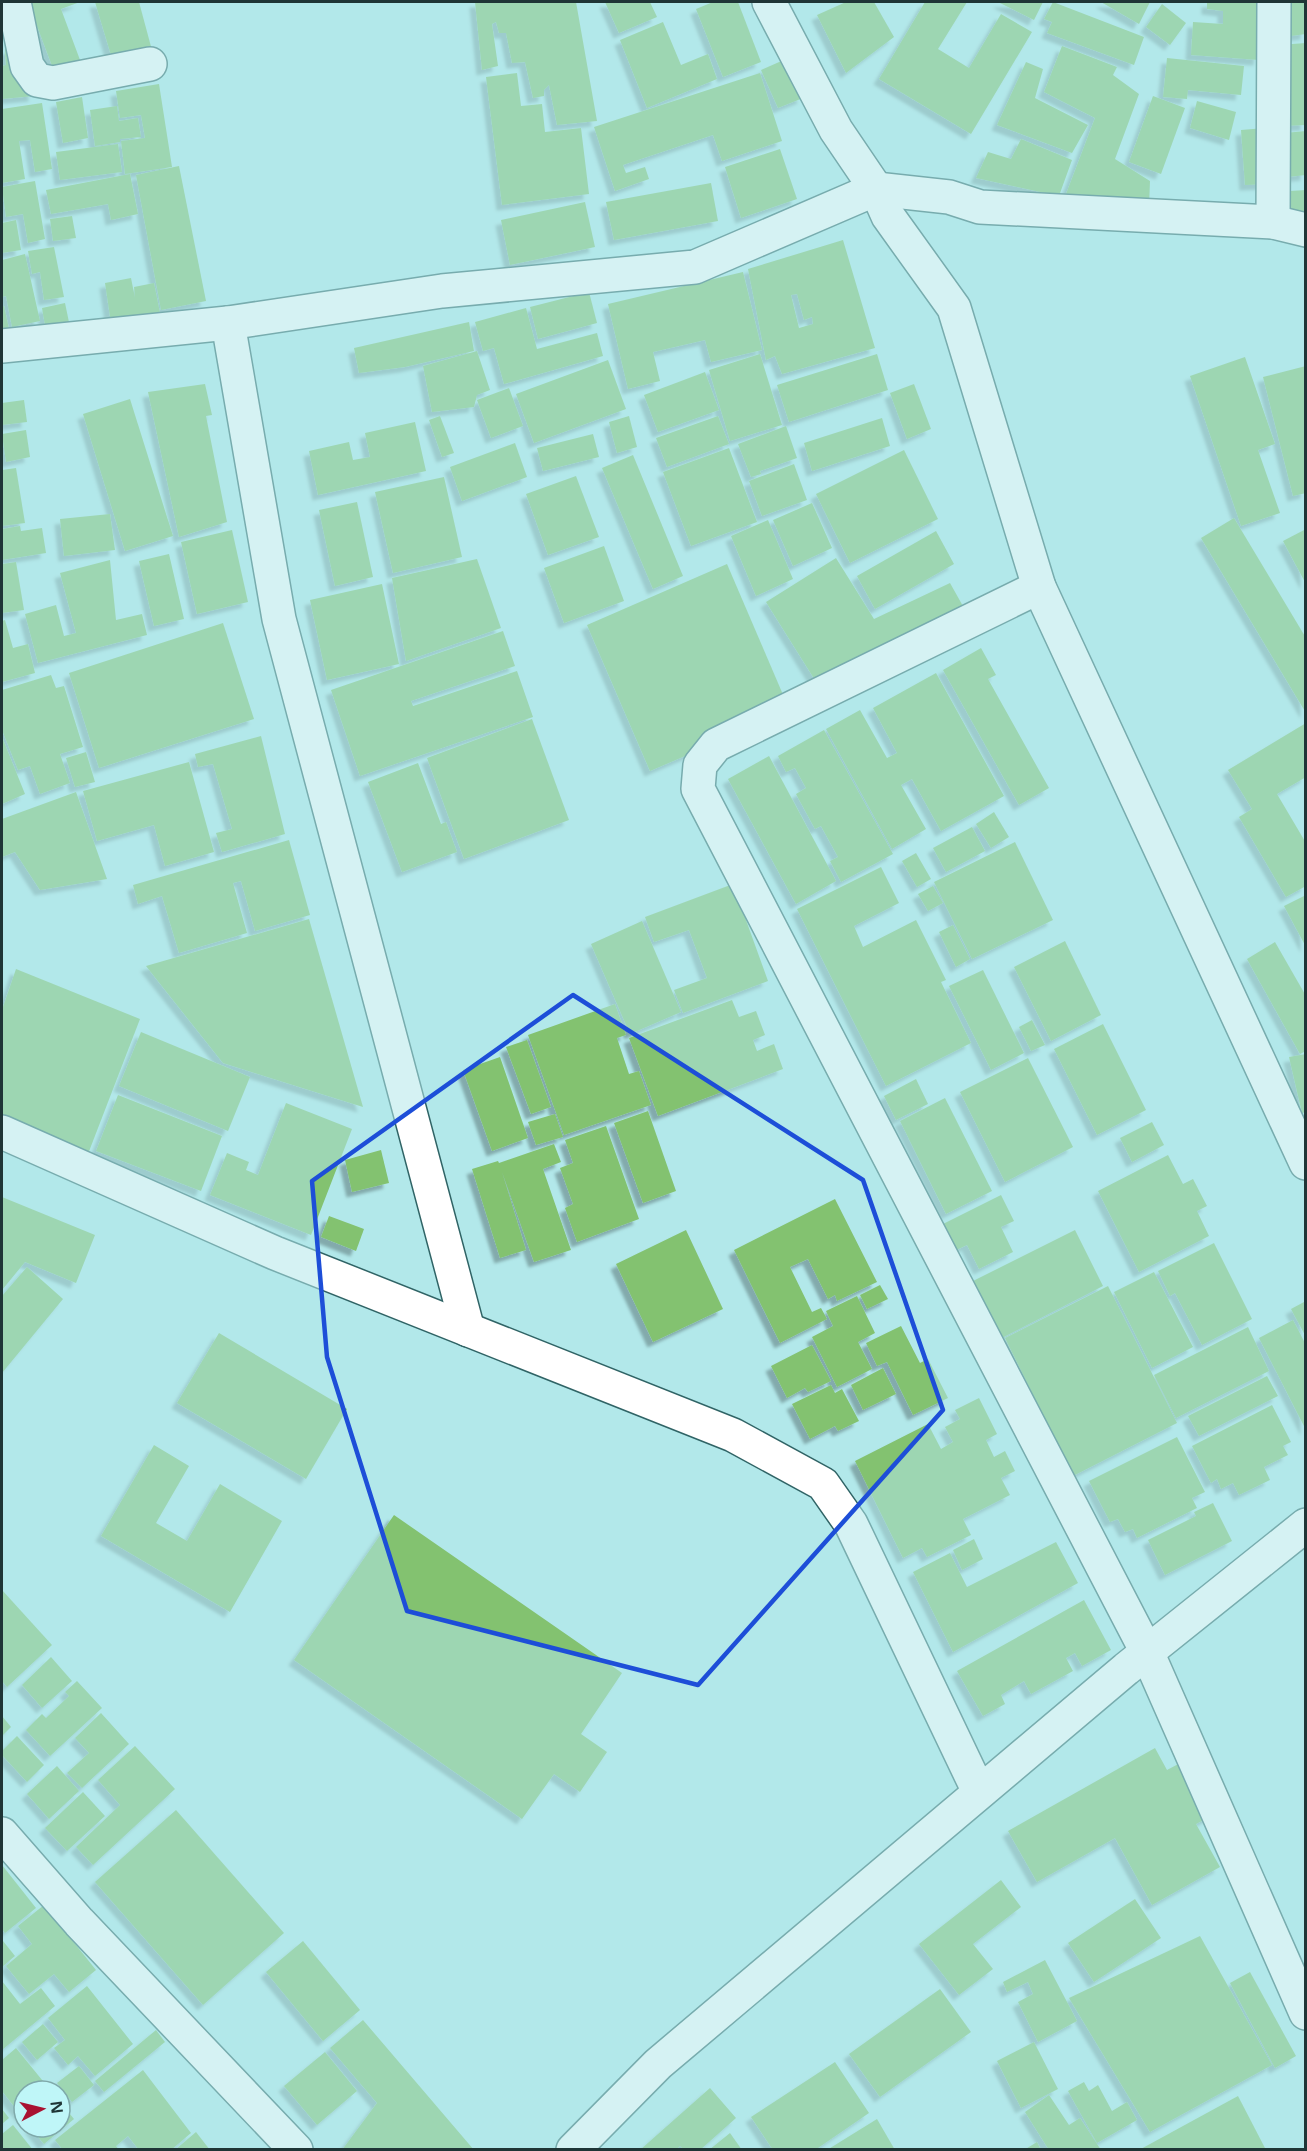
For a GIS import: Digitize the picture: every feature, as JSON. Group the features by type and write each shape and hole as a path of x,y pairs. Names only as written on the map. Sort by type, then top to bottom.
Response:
{"street":[{"path":"14,2 27,66 37,80 53,83 150,64"},
{"path":"769,2 836,130 876,189 888,216 954,308 1039,587 1305,1163"},
{"path":"1273,222 1274,2"},
{"path":"2,346 228,323 442,291 695,267 876,189 949,197 980,207 1273,222 1305,230"},
{"path":"228,323 279,619 468,1330"},
{"path":"1039,587 716,745 700,765 698,789 1147,1652 1305,2013"},
{"path":"2,1132 275,1253 733,1435 823,1484 850,1524 979,1792"},
{"path":"573,2150 658,2064 1147,1652 1305,1525"},
{"path":"2,1834 79,1922 296,2150"}],"highlighted area":[{"path":"573,995 863,1180 943,1410 698,1685 407,1611 327,1357 312,1181"}],"building":[{"path":"28,2 80,2 61,9 83,68 57,79"},
{"path":"95,2 139,2 153,54 114,65"},
{"path":"475,2 576,2 597,121 557,125 549,85 544,90 544,96 533,98 525,62 512,63 506,33 499,33 496,22 492,24 498,66 482,70"},
{"path":"605,2 650,2 657,17 619,33"},
{"path":"713,2 738,2 761,62 723,77 696,9"},
{"path":"846,2 874,2 894,37 846,73 817,15"},
{"path":"925,2 967,2 938,49 969,68 1001,14 1032,32 971,134 879,79"},
{"path":"998,2 1043,2 1034,20"},
{"path":"1053,2 1144,37 1134,65 1047,33 1052,22 1044,19"},
{"path":"1101,2 1150,2 1139,24"},
{"path":"1207,2 1264,2 1259,60 1191,55 1193,22 1223,24 1223,11 1207,9"},
{"path":"1287,2 1306,2 1306,34 1291,36"},
{"path":"1162,4 1186,23 1170,45 1146,27"},
{"path":"663,22 681,65 708,54 717,79 647,108 620,40"},
{"path":"1306,43 1306,125 1283,126 1278,45"},
{"path":"1062,46 1117,67 1113,75 1139,94 1115,159 1150,181 1149,207 1066,194 1095,118 1044,92"},
{"path":"30,47 34,96 2,99 2,66 6,65 5,49"},
{"path":"1167,58 1244,66 1241,95 1188,90 1187,99 1163,97"},
{"path":"786,59 803,98 778,108 761,70"},
{"path":"1026,62 1043,69 1035,98 1088,125 1072,153 997,125"},
{"path":"517,73 521,106 542,104 545,132 581,128 589,194 502,205 486,77"},
{"path":"760,73 782,141 722,161 713,135 623,165 626,173 645,167 649,179 615,191 594,127"},
{"path":"159,84 172,167 125,174 121,141 145,138 141,115 120,118 116,91"},
{"path":"1153,96 1185,108 1161,174 1129,162"},
{"path":"82,97 88,138 63,143 56,102"},
{"path":"1197,101 1236,112 1229,140 1190,128"},
{"path":"42,103 52,169 35,172 30,140 19,141 25,179 2,183 2,109"},
{"path":"117,106 119,121 138,118 141,137 120,139 120,142 95,146 90,110"},
{"path":"1265,128 1268,184 1245,185 1241,130"},
{"path":"1306,131 1306,175 1287,177 1284,133"},
{"path":"1021,139 1072,160 1059,196 976,178 988,152 1011,159"},
{"path":"118,144 122,172 60,180 56,152"},
{"path":"780,149 797,199 741,218 725,167"},
{"path":"179,166 206,301 161,310 136,175"},
{"path":"130,174 138,214 111,220 108,204 51,214 46,190"},
{"path":"35,181 45,239 28,243 23,214 6,217 2,187"},
{"path":"711,183 718,221 614,240 606,202"},
{"path":"1306,190 1306,219 1292,220 1290,191"},
{"path":"585,202 595,247 510,265 501,220"},
{"path":"72,216 76,238 53,241 50,219"},
{"path":"16,220 21,250 2,253 2,223"},
{"path":"843,240 875,348 782,374 775,356 766,360 748,269","holes":["797,294 804,320 812,317 813,324 799,328 791,295"]},
{"path":"54,247 64,297 44,300 40,272 32,274 28,251"},
{"path":"25,254 40,321 12,327 6,296 2,297 2,260"},
{"path":"743,272 762,350 711,362 705,340 653,352 660,381 628,389 608,304"},
{"path":"131,278 135,298 134,287 154,283 160,313 171,311 174,329 111,323 105,283"},
{"path":"589,292 597,323 538,339 530,307"},
{"path":"65,303 70,327 46,331 42,308"},
{"path":"4,306 11,338 2,340 2,307"},
{"path":"526,308 537,349 597,333 603,356 504,384 494,348 483,351 475,322"},
{"path":"469,322 474,351 405,367 359,373 354,348"},
{"path":"477,351 490,390 477,395 474,407 432,412 423,366"},
{"path":"760,354 782,425 730,441 709,370"},
{"path":"877,354 888,390 789,422 777,385"},
{"path":"1245,357 1275,444 1258,450 1280,513 1241,526 1190,376"},
{"path":"608,360 626,409 534,443 516,394"},
{"path":"1306,366 1306,493 1293,496 1263,377"},
{"path":"705,372 719,410 658,432 644,395"},
{"path":"205,384 212,415 206,416 227,522 179,537 148,392"},
{"path":"914,384 931,429 907,439 890,393"},
{"path":"509,388 523,426 491,438 477,400"},
{"path":"130,399 173,536 125,551 83,414"},
{"path":"24,400 27,422 2,425 2,403"},
{"path":"440,416 454,453 442,457 429,420"},
{"path":"629,416 637,447 617,453 609,422"},
{"path":"718,416 729,444 667,467 656,438"},
{"path":"882,418 890,446 812,471 804,443"},
{"path":"415,422 426,471 318,495 309,451 349,442 353,460 370,457 365,433"},
{"path":"786,426 797,458 760,471 761,474 751,477 738,444"},
{"path":"26,430 30,457 6,462 2,434"},
{"path":"593,434 599,457 543,471 537,448"},
{"path":"515,443 527,477 462,501 450,467"},
{"path":"729,448 757,522 691,546 663,472"},
{"path":"904,450 938,519 850,563 816,494"},
{"path":"633,455 683,576 653,589 602,468"},
{"path":"794,464 807,500 762,516 749,481"},
{"path":"16,468 25,523 2,526 2,470"},
{"path":"576,476 599,537 548,555 526,494"},
{"path":"444,477 462,557 393,573 375,492"},
{"path":"357,502 373,577 335,586 319,510"},
{"path":"812,503 832,548 793,566 773,520"},
{"path":"110,514 115,550 64,556 60,519"},
{"path":"1234,518 1306,638 1306,713 1201,538"},
{"path":"768,520 793,579 756,596 731,536"},
{"path":"20,526 21,531 42,528 46,553 2,560 2,529"},
{"path":"1306,529 1306,584 1283,541"},
{"path":"232,530 248,602 197,614 181,542"},
{"path":"936,531 954,564 875,609 857,576"},
{"path":"604,546 624,601 564,623 544,568"},
{"path":"169,554 184,619 154,626 139,561"},
{"path":"836,558 874,619 950,583 973,624 825,696 766,602"},
{"path":"477,559 501,628 406,661 392,578"},
{"path":"110,560 116,620 142,614 147,635 38,663 25,614 56,605 64,636 76,633 60,573"},
{"path":"16,562 24,610 2,613 2,564"},
{"path":"727,564 790,711 650,771 587,625"},
{"path":"382,584 399,664 327,680 310,600"},
{"path":"5,620 13,648 28,644 35,673 2,682 2,621"},
{"path":"223,623 254,719 99,768 69,673"},
{"path":"503,631 515,666 411,701 413,706 517,671 533,717 360,776 331,690"},
{"path":"981,648 996,675 988,679 1049,788 1019,805 943,670"},
{"path":"936,673 1004,796 941,831 912,779 901,785 926,829 892,849 826,729 860,710 887,758 897,753 873,708"},
{"path":"51,675 56,688 64,686 83,747 60,754 70,783 40,794 30,766 18,770 2,730 2,690"},
{"path":"532,719 569,820 464,859 427,758"},
{"path":"1306,723 1306,777 1277,794 1306,843 1306,886 1286,897 1239,817 1252,809 1228,770"},
{"path":"824,730 893,854 841,882 830,861 838,857 821,826 815,829 796,794 806,788 795,768 786,772 778,756"},
{"path":"261,736 285,834 222,852 216,833 232,829 213,764 198,767 195,754"},
{"path":"2,737 25,794 2,804"},
{"path":"86,752 95,782 75,787 66,758"},
{"path":"769,756 836,881 796,904 728,779"},
{"path":"189,762 214,852 165,866 154,825 97,841 83,791"},
{"path":"418,763 441,824 446,822 457,852 402,872 368,782"},
{"path":"76,792 107,879 40,890 15,852 2,857 2,819"},
{"path":"994,812 1009,837 991,848 976,824"},
{"path":"972,827 985,851 946,872 933,848"},
{"path":"289,840 310,915 255,931 241,881 233,883 247,933 179,953 162,896 138,904 133,885"},
{"path":"1015,842 1053,920 972,959 934,882"},
{"path":"916,853 931,879 917,887 902,861"},
{"path":"881,867 899,903 854,926 863,947 916,920 946,980 941,982 971,1043 886,1086 797,909"},
{"path":"733,884 768,981 683,1013 674,990 707,978 689,930 654,942 645,917"},
{"path":"933,886 943,903 928,911 918,894"},
{"path":"1306,895 1306,947 1284,906"},
{"path":"309,919 363,1107 223,1063 146,966"},
{"path":"642,921 681,1012 630,1034 591,944"},
{"path":"953,925 970,959 956,967 939,932"},
{"path":"1065,941 1101,1015 1051,1041 1014,967"},
{"path":"1275,942 1306,996 1306,1051 1300,1054 1247,959"},
{"path":"16,969 140,1019 88,1154 2,1124 2,1010"},
{"path":"983,970 1024,1053 991,1070 949,986"},
{"path":"732,1000 739,1017 756,1011 765,1035 753,1040 757,1051 774,1044 783,1069 658,1116 629,1038"},
{"path":"615,1004 626,1035 617,1038 629,1074 639,1071 651,1105 564,1135 528,1035"},
{"path":"1032,1020 1045,1045 1031,1051 1019,1027"},
{"path":"1103,1024 1146,1110 1097,1135 1054,1049"},
{"path":"141,1032 250,1077 228,1131 119,1086"},
{"path":"527,1040 551,1107 531,1114 506,1047"},
{"path":"1306,1054 1306,1112 1302,1113 1289,1057"},
{"path":"500,1057 528,1138 492,1151 463,1070"},
{"path":"1028,1058 1073,1147 1005,1182 960,1092"},
{"path":"916,1079 928,1104 896,1120 884,1096"},
{"path":"118,1095 222,1136 201,1191 96,1151"},
{"path":"945,1098 992,1191 946,1214 900,1121"},
{"path":"286,1103 352,1129 311,1235 210,1195 227,1153 249,1162 246,1170 258,1175"},
{"path":"648,1111 676,1191 643,1203 614,1123"},
{"path":"555,1114 563,1137 536,1145 528,1122"},
{"path":"1152,1122 1164,1145 1132,1162 1120,1138"},
{"path":"606,1126 639,1219 577,1242 565,1208 573,1204 560,1168 573,1163 565,1140"},
{"path":"554,1144 561,1162 543,1169 571,1250 534,1262 502,1172 526,1250 500,1258 472,1169 498,1161 499,1163"},
{"path":"381,1150 389,1183 352,1192 345,1160"},
{"path":"1168,1155 1183,1184 1193,1179 1207,1206 1197,1211 1209,1236 1139,1272 1098,1191"},
{"path":"1001,1195 1014,1221 1001,1227 1013,1252 979,1269 967,1245 950,1253 937,1227"},
{"path":"2,1197 95,1235 76,1283 25,1262 2,1290"},
{"path":"835,1199 877,1282 837,1301 835,1295 828,1299 808,1259 790,1267 812,1312 821,1308 827,1319 780,1343 734,1250"},
{"path":"329,1216 364,1229 356,1251 321,1237"},
{"path":"686,1230 723,1309 653,1342 616,1264"},
{"path":"1075,1230 1103,1286 996,1341 967,1284"},
{"path":"1214,1243 1252,1319 1202,1345 1175,1293 1170,1296 1158,1271"},
{"path":"27,1267 63,1299 2,1373 2,1296"},
{"path":"1154,1272 1193,1347 1152,1368 1114,1292"},
{"path":"880,1285 888,1299 867,1309 860,1295"},
{"path":"1108,1286 1177,1423 1073,1476 1005,1338"},
{"path":"857,1296 875,1333 858,1342 872,1369 837,1387 812,1337 833,1326 826,1311"},
{"path":"1304,1302 1306,1304 1306,1337 1291,1309"},
{"path":"1293,1320 1306,1345 1306,1430 1259,1338"},
{"path":"901,1326 920,1363 928,1359 948,1398 913,1415 887,1362 877,1366 866,1343"},
{"path":"1248,1327 1269,1371 1176,1418 1154,1375"},
{"path":"219,1333 347,1409 306,1479 177,1403"},
{"path":"812,1345 831,1381 808,1392 805,1388 787,1398 771,1366"},
{"path":"883,1368 896,1394 863,1410 851,1385"},
{"path":"1267,1376 1278,1396 1199,1436 1188,1416"},
{"path":"831,1385 835,1393 842,1389 859,1421 838,1431 835,1426 810,1439 792,1404"},
{"path":"979,1398 997,1434 986,1440 994,1457 1005,1451 1015,1471 1001,1478 1010,1495 963,1519 971,1535 927,1557 922,1548 903,1558 855,1461 928,1424 941,1449 953,1442 945,1427 960,1419 955,1410"},
{"path":"1272,1405 1291,1442 1283,1446 1288,1455 1264,1467 1270,1480 1239,1495 1233,1483 1221,1489 1217,1479 1211,1483 1192,1446"},
{"path":"1177,1437 1205,1492 1192,1498 1197,1508 1137,1538 1133,1529 1125,1532 1118,1519 1110,1522 1089,1481"},
{"path":"154,1445 189,1466 156,1523 187,1541 220,1484 282,1521 230,1612 101,1536"},
{"path":"1213,1503 1232,1541 1165,1575 1148,1540 1196,1516 1194,1512"},
{"path":"394,1515 622,1673 581,1734 607,1752 580,1792 554,1774 522,1819 294,1660"},
{"path":"974,1539 983,1559 962,1570 953,1550"},
{"path":"1056,1542 1078,1583 953,1652 913,1572 950,1553 967,1587"},
{"path":"2,1590 52,1645 7,1687 2,1681"},
{"path":"1084,1600 1111,1650 1082,1666 1075,1653 1066,1658 1073,1671 1031,1694 1024,1681 1001,1695 1005,1704 983,1716 957,1671"},
{"path":"51,1657 72,1681 42,1708 22,1685"},
{"path":"77,1681 102,1708 50,1756 26,1730 42,1714 46,1718 69,1696 65,1692"},
{"path":"101,1713 129,1744 82,1788 67,1773 89,1753 75,1738"},
{"path":"2,1716 11,1727 2,1736"},
{"path":"17,1736 44,1765 27,1782 2,1755 2,1751"},
{"path":"135,1746 175,1789 93,1865 76,1847 120,1805 98,1780"},
{"path":"1155,1748 1167,1770 1184,1761 1213,1815 1196,1824 1220,1867 1152,1905 1115,1838 1037,1882 1008,1831"},
{"path":"57,1766 79,1791 49,1819 27,1794"},
{"path":"83,1792 105,1816 67,1851 45,1828"},
{"path":"176,1810 284,1933 203,2005 95,1882"},
{"path":"2,1865 36,1908 5,1933 2,1929"},
{"path":"1001,1880 1021,1907 973,1944 993,1969 959,1995 919,1944"},
{"path":"1135,1899 1161,1938 1094,1982 1068,1943"},
{"path":"44,1905 96,1970 69,1992 54,1974 29,1994 6,1966 32,1944 18,1926"},
{"path":"1200,1936 1272,2065 1150,2132 1069,1998"},
{"path":"3,1941 15,1956 2,1967 2,1943"},
{"path":"303,1941 360,2010 323,2041 266,1972"},
{"path":"1045,1960 1077,2021 1038,2042 1018,2002 1033,1994 1028,1982 1007,1992 1003,1982"},
{"path":"1250,1972 1296,2056 1275,2068 1230,1983"},
{"path":"2,1981 20,2004 41,1988 55,2006 2,2050"},
{"path":"87,1986 133,2044 95,2076 78,2056 68,2065 54,2048 65,2040 48,2018"},
{"path":"940,1989 971,2032 880,2097 849,2054"},
{"path":"363,2020 474,2150 342,2150 377,2103 330,2048"},
{"path":"43,2024 58,2042 37,2060 22,2042"},
{"path":"156,2030 165,2042 104,2092 95,2081"},
{"path":"1034,2042 1058,2089 1021,2108 997,2061"},
{"path":"16,2048 41,2079 12,2079 12,2104 2,2091 2,2060"},
{"path":"325,2052 357,2091 317,2125 284,2086"},
{"path":"835,2062 869,2113 815,2150 773,2150 751,2117"},
{"path":"79,2066 94,2085 72,2102 72,2079 62,2079"},
{"path":"143,2070 191,2133 171,2150 139,2150 128,2136 116,2146 119,2150 63,2150 55,2140 72,2139 72,2126"},
{"path":"1084,2082 1089,2091 1098,2085 1112,2111 1127,2102 1137,2120 1097,2143 1068,2091"},
{"path":"710,2088 736,2118 700,2150 684,2150 680,2146 676,2150 640,2150"},
{"path":"1049,2095 1069,2125 1080,2118 1101,2150 1049,2150 1025,2112"},
{"path":"1238,2096 1266,2150 1139,2150"},
{"path":"2,2109 9,2118 2,2124"},
{"path":"877,2119 895,2150 827,2150"},
{"path":"12,2126 12,2139 24,2139 33,2150 2,2150 2,2134"},
{"path":"196,2132 210,2150 175,2150"},
{"path":"730,2133 742,2150 709,2150"},
{"path":"40,2139 50,2139 44,2144"},
{"path":"1037,2142 1041,2150 1024,2150"}]}
